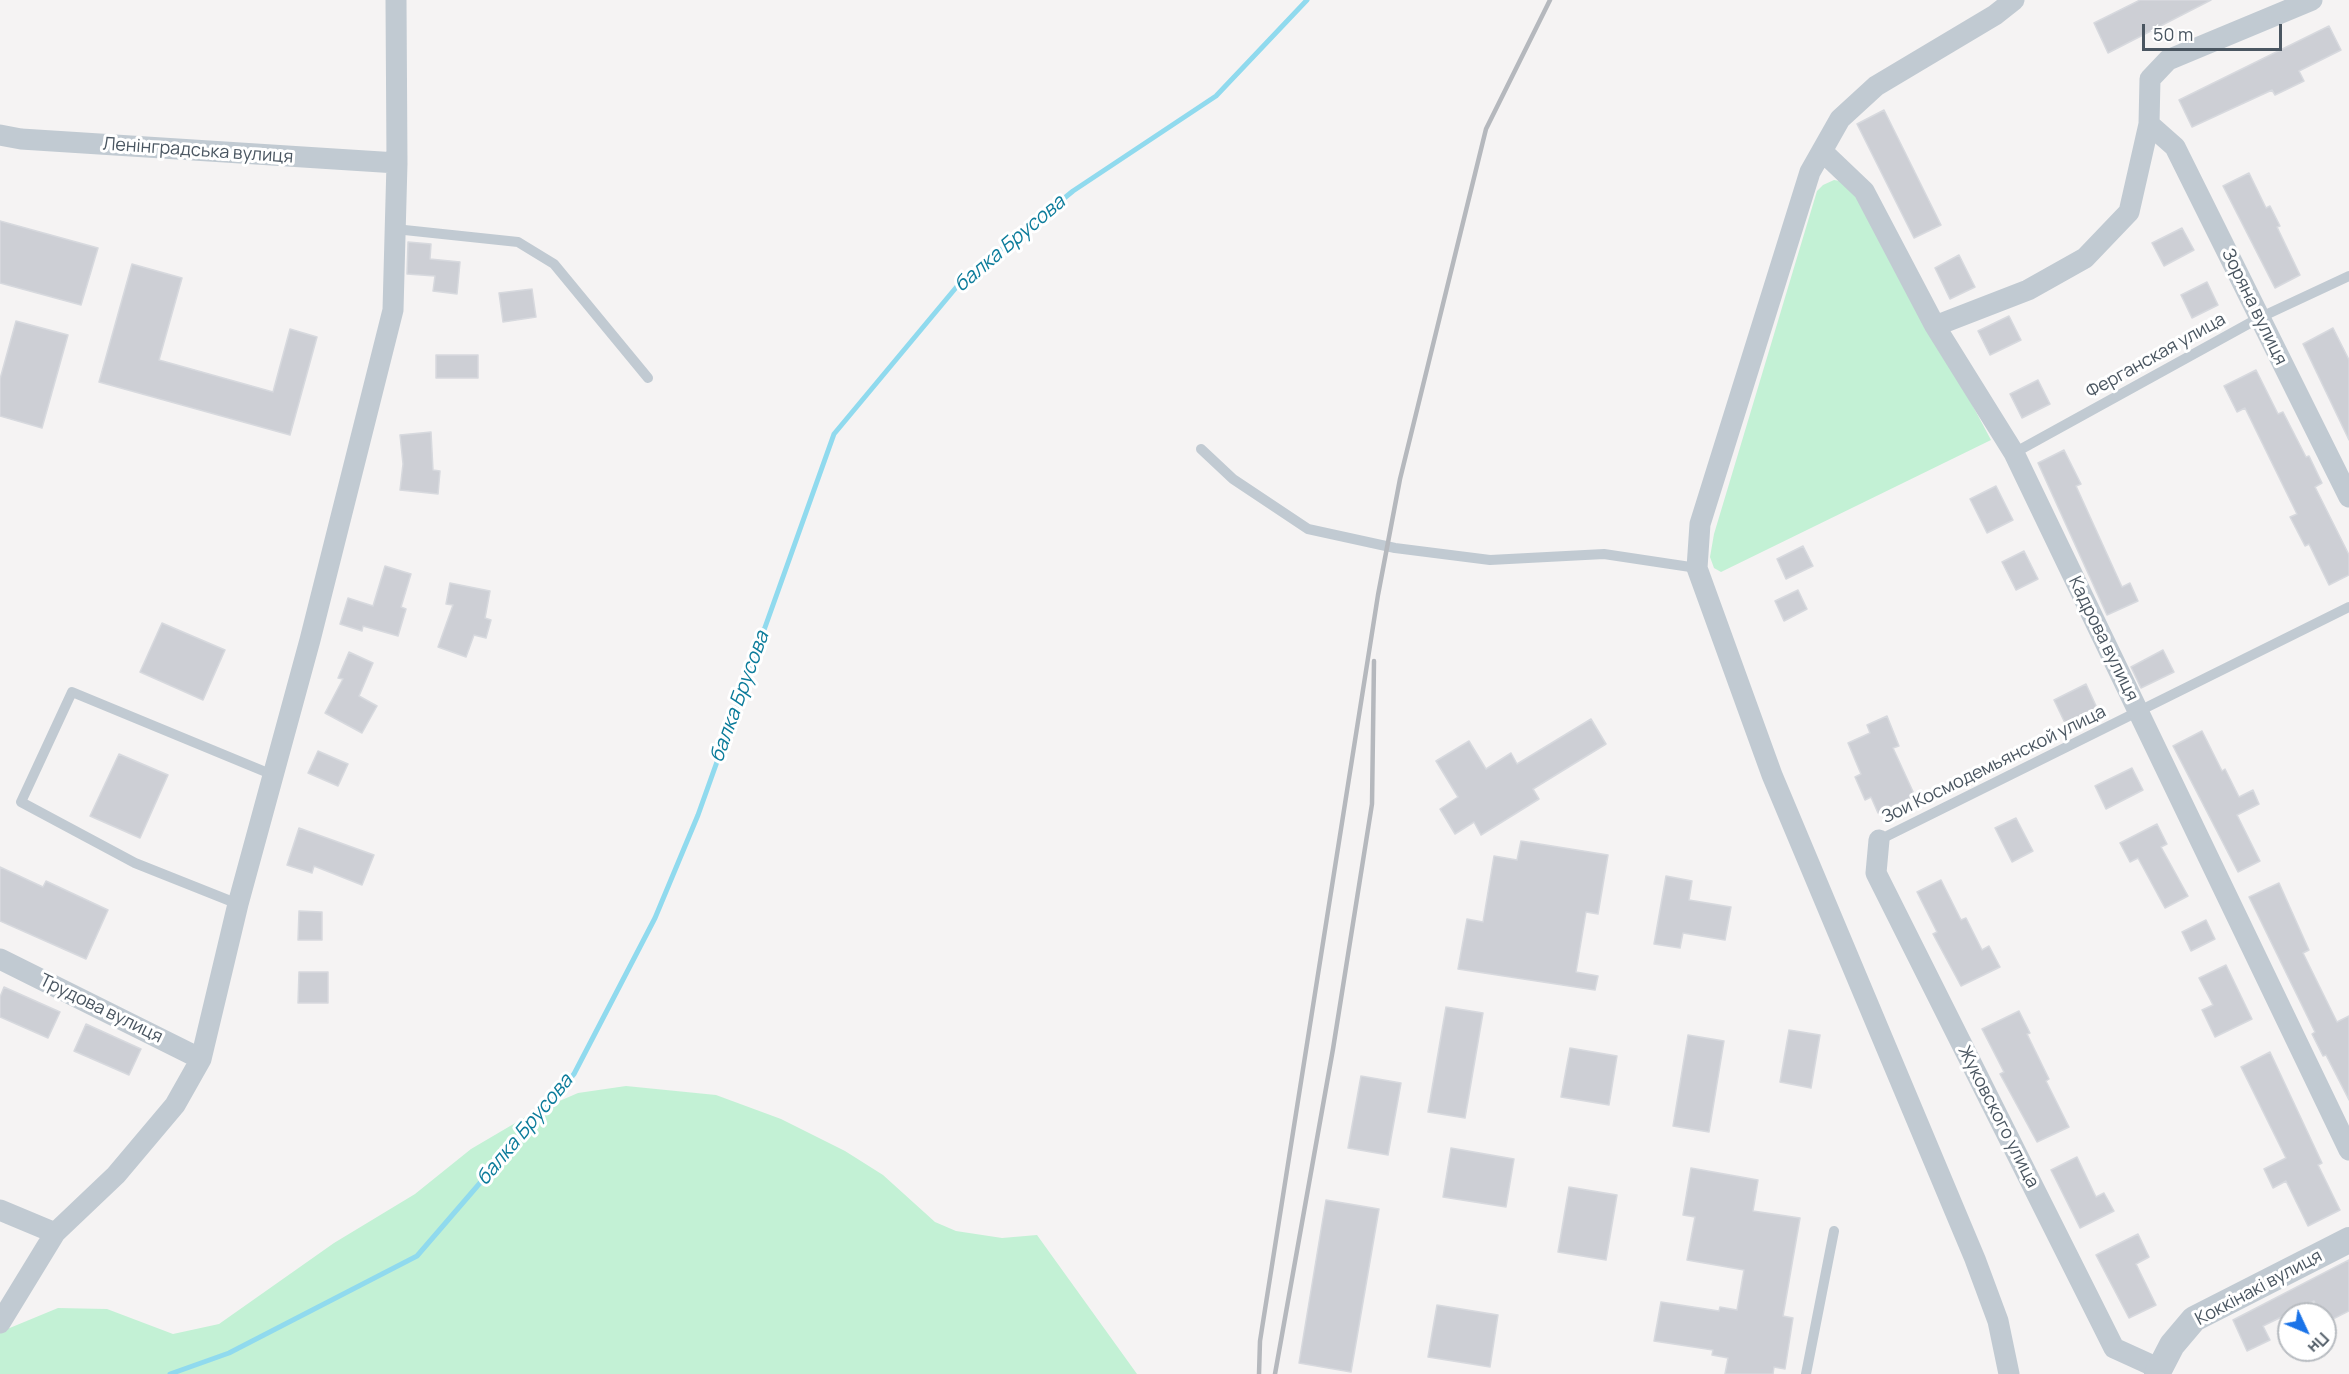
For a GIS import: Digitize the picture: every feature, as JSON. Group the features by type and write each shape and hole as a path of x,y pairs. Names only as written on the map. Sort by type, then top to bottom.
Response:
{"street":[{"path":"0,1323 55,1233 116,1175 175,1105 201,1059 238,904 393,310 397,163 396,0"},
{"path":"2009,1374 1998,1321 1975,1259 1772,774 1697,568 1700,524 1810,172 1840,119 1876,86 1995,15 2014,0"},
{"path":"1935,326 2028,290 2085,258 2129,212 2149,124 2150,79 2168,60 2312,0"},
{"name":"Зоряна вулиця","path":"2149,124 2175,147 2349,497"},
{"name":"Ленінградська вулиця","path":"0,135 21,139 397,163"},
{"name":"Кадрова вулиця","path":"1822,151 1864,191 1935,326 2014,453 2349,1150"},
{"name":"Жуковского улица","path":"1879,840 1876,873 2114,1348 2158,1371"},
{"name":"Трудова вулиця","path":"0,959 201,1059"},
{"path":"0,1210 55,1233"},
{"name":"Коккінакі вулиця","path":"2158,1371 2172,1344 2194,1319 2349,1240"}],"lane":[{"path":"395,229 518,242 554,264 648,378"},
{"name":"Ферганская улица","path":"2014,453 2259,318 2349,276"},
{"path":"1201,449 1233,479 1308,529 1395,548 1490,560 1604,554 1697,568"},
{"name":"Зои Космодемьянской улица","path":"1879,840 2349,607"},
{"path":"238,904 135,863 21,802 72,692 273,775"},
{"path":"1806,1374 1834,1231"}],"green space":[{"path":"1834,180 1845,182 1862,198 1991,440 1721,572 1714,568 1710,557 1714,534 1817,191"},
{"path":"626,1086 716,1095 781,1119 845,1151 883,1175 935,1222 956,1231 1002,1238 1037,1235 1137,1374 0,1374 0,1332 58,1308 107,1309 173,1334 219,1324 334,1243 415,1194 471,1149 534,1112 578,1093"}],"building":[{"path":"2140,0 2211,0 2108,53 2094,23"},
{"path":"2329,26 2341,50 2299,71 2304,81 2275,95 2272,90 2192,127 2179,100"},
{"path":"1884,110 1941,225 1914,238 1857,124"},
{"path":"2249,173 2266,208 2270,206 2280,226 2277,227 2300,275 2275,288 2223,186"},
{"path":"0,221 98,248 81,305 0,283"},
{"path":"2182,228 2194,250 2164,266 2152,243"},
{"path":"408,242 431,244 430,259 460,262 457,294 433,291 435,276 407,274"},
{"path":"1959,255 1975,287 1950,299 1935,268"},
{"path":"132,264 182,278 159,360 273,392 290,329 317,337 290,435 99,382"},
{"path":"2207,282 2218,305 2192,318 2181,295"},
{"path":"532,289 536,317 503,322 499,293"},
{"path":"2009,316 2021,340 1990,355 1978,331"},
{"path":"16,321 68,335 42,428 0,416 0,379"},
{"path":"2333,328 2349,360 2349,440 2303,344"},
{"path":"436,355 478,355 478,378 436,378"},
{"path":"2256,370 2278,414 2283,412 2306,457 2309,456 2322,483 2315,487 2349,555 2349,575 2329,585 2309,544 2305,546 2290,517 2297,514 2245,408 2237,412 2224,386"},
{"path":"2038,380 2050,404 2022,418 2010,394"},
{"path":"431,432 433,470 440,471 438,494 400,490 403,464 400,435"},
{"path":"2064,450 2081,484 2076,486 2122,587 2130,583 2138,601 2107,615 2038,463"},
{"path":"1996,486 2013,520 1987,533 1970,499"},
{"path":"1803,546 1813,566 1786,579 1777,559"},
{"path":"2024,551 2038,579 2016,590 2002,562"},
{"path":"385,566 411,574 401,607 406,609 398,636 363,626 362,631 340,624 348,598 373,606"},
{"path":"450,583 490,591 485,618 491,620 486,638 474,635 466,657 438,647 453,605 446,604"},
{"path":"1798,590 1807,609 1784,621 1775,601"},
{"path":"162,623 225,650 203,700 140,672"},
{"path":"2163,650 2174,672 2141,688 2131,667"},
{"path":"349,652 373,663 359,696 377,706 362,733 325,713 343,679 338,678"},
{"path":"2086,684 2097,708 2065,723 2054,700"},
{"path":"1887,716 1899,746 1893,748 1915,796 1878,813 1871,797 1865,800 1855,777 1861,774 1848,743 1870,733 1867,725"},
{"path":"1591,719 1606,744 1533,789 1539,799 1481,835 1474,822 1455,834 1440,809 1458,797 1436,761 1469,741 1486,769 1511,753 1517,764"},
{"path":"2202,731 2222,771 2225,769 2239,797 2253,790 2259,804 2237,815 2260,861 2238,872 2173,746"},
{"path":"318,751 348,764 338,786 308,773"},
{"path":"119,754 168,775 140,838 90,816"},
{"path":"2132,768 2143,790 2106,809 2095,786"},
{"path":"2016,818 2033,851 2012,862 1995,828"},
{"path":"2157,824 2167,844 2161,847 2188,896 2165,908 2138,858 2130,862 2120,843"},
{"path":"299,828 374,855 362,885 314,866 312,873 287,865"},
{"path":"1521,841 1608,855 1598,914 1586,912 1576,972 1598,976 1595,990 1458,969 1467,919 1483,922 1494,856 1517,860"},
{"path":"0,867 43,887 46,881 108,910 86,959 0,921"},
{"path":"1666,876 1692,881 1689,900 1731,907 1725,940 1683,933 1680,948 1654,944"},
{"path":"1941,880 1961,920 1966,918 1982,950 1989,946 2000,967 1961,986 1933,934 1937,932 1917,892"},
{"path":"2279,883 2309,950 2303,953 2337,1022 2349,1016 2349,1100 2326,1055 2323,1056 2312,1034 2315,1032 2249,897"},
{"path":"299,911 322,912 322,940 298,940"},
{"path":"2206,920 2215,939 2191,951 2182,932"},
{"path":"2226,965 2252,1019 2215,1037 2202,1010 2213,1005 2199,978"},
{"path":"299,972 328,972 328,1003 298,1003"},
{"path":"4,987 60,1012 48,1038 0,1017 0,997"},
{"path":"1446,1007 1483,1013 1465,1118 1428,1112"},
{"path":"2019,1011 2030,1033 2027,1034 2049,1079 2046,1081 2069,1127 2037,1142 2000,1074 2004,1072 1982,1029"},
{"path":"86,1024 141,1049 129,1075 74,1051"},
{"path":"1789,1030 1820,1035 1811,1088 1780,1082"},
{"path":"1688,1035 1724,1041 1709,1132 1673,1126"},
{"path":"1570,1048 1617,1056 1609,1105 1561,1097"},
{"path":"2270,1052 2322,1163 2318,1165 2340,1210 2308,1226 2286,1181 2273,1188 2264,1169 2286,1158 2241,1067"},
{"path":"1361,1076 1401,1083 1388,1155 1348,1148"},
{"path":"1451,1148 1514,1159 1506,1207 1443,1197"},
{"path":"2077,1157 2096,1197 2104,1193 2114,1211 2080,1228 2051,1170"},
{"path":"1691,1168 1758,1180 1753,1211 1800,1218 1783,1316 1793,1318 1785,1369 1774,1367 1773,1374 1725,1374 1728,1358 1712,1355 1713,1350 1654,1341 1661,1302 1719,1311 1720,1307 1737,1310 1744,1270 1687,1260 1695,1217 1683,1215"},
{"path":"1569,1187 1617,1195 1606,1260 1558,1252"},
{"path":"1326,1200 1379,1209 1351,1372 1299,1363"},
{"path":"2138,1234 2149,1257 2136,1264 2156,1305 2129,1318 2096,1255"},
{"path":"2349,1260 2349,1311 2337,1317 2337,1302 2277,1302 2277,1319 2263,1326 2270,1340 2247,1351 2233,1320"},
{"path":"1437,1305 1498,1315 1490,1367 1428,1357"}],"waterway":[{"name":"балка Брусова","path":"170,1374 229,1353 417,1256 574,1074 655,918 698,815 834,434 959,284 1073,191 1216,96 1307,0"}],"railway":[{"path":"1259,1374 1260,1341 1378,595 1400,479 1486,129 1550,0"},
{"path":"1275,1374 1333,1049 1372,804 1374,661"}]}
